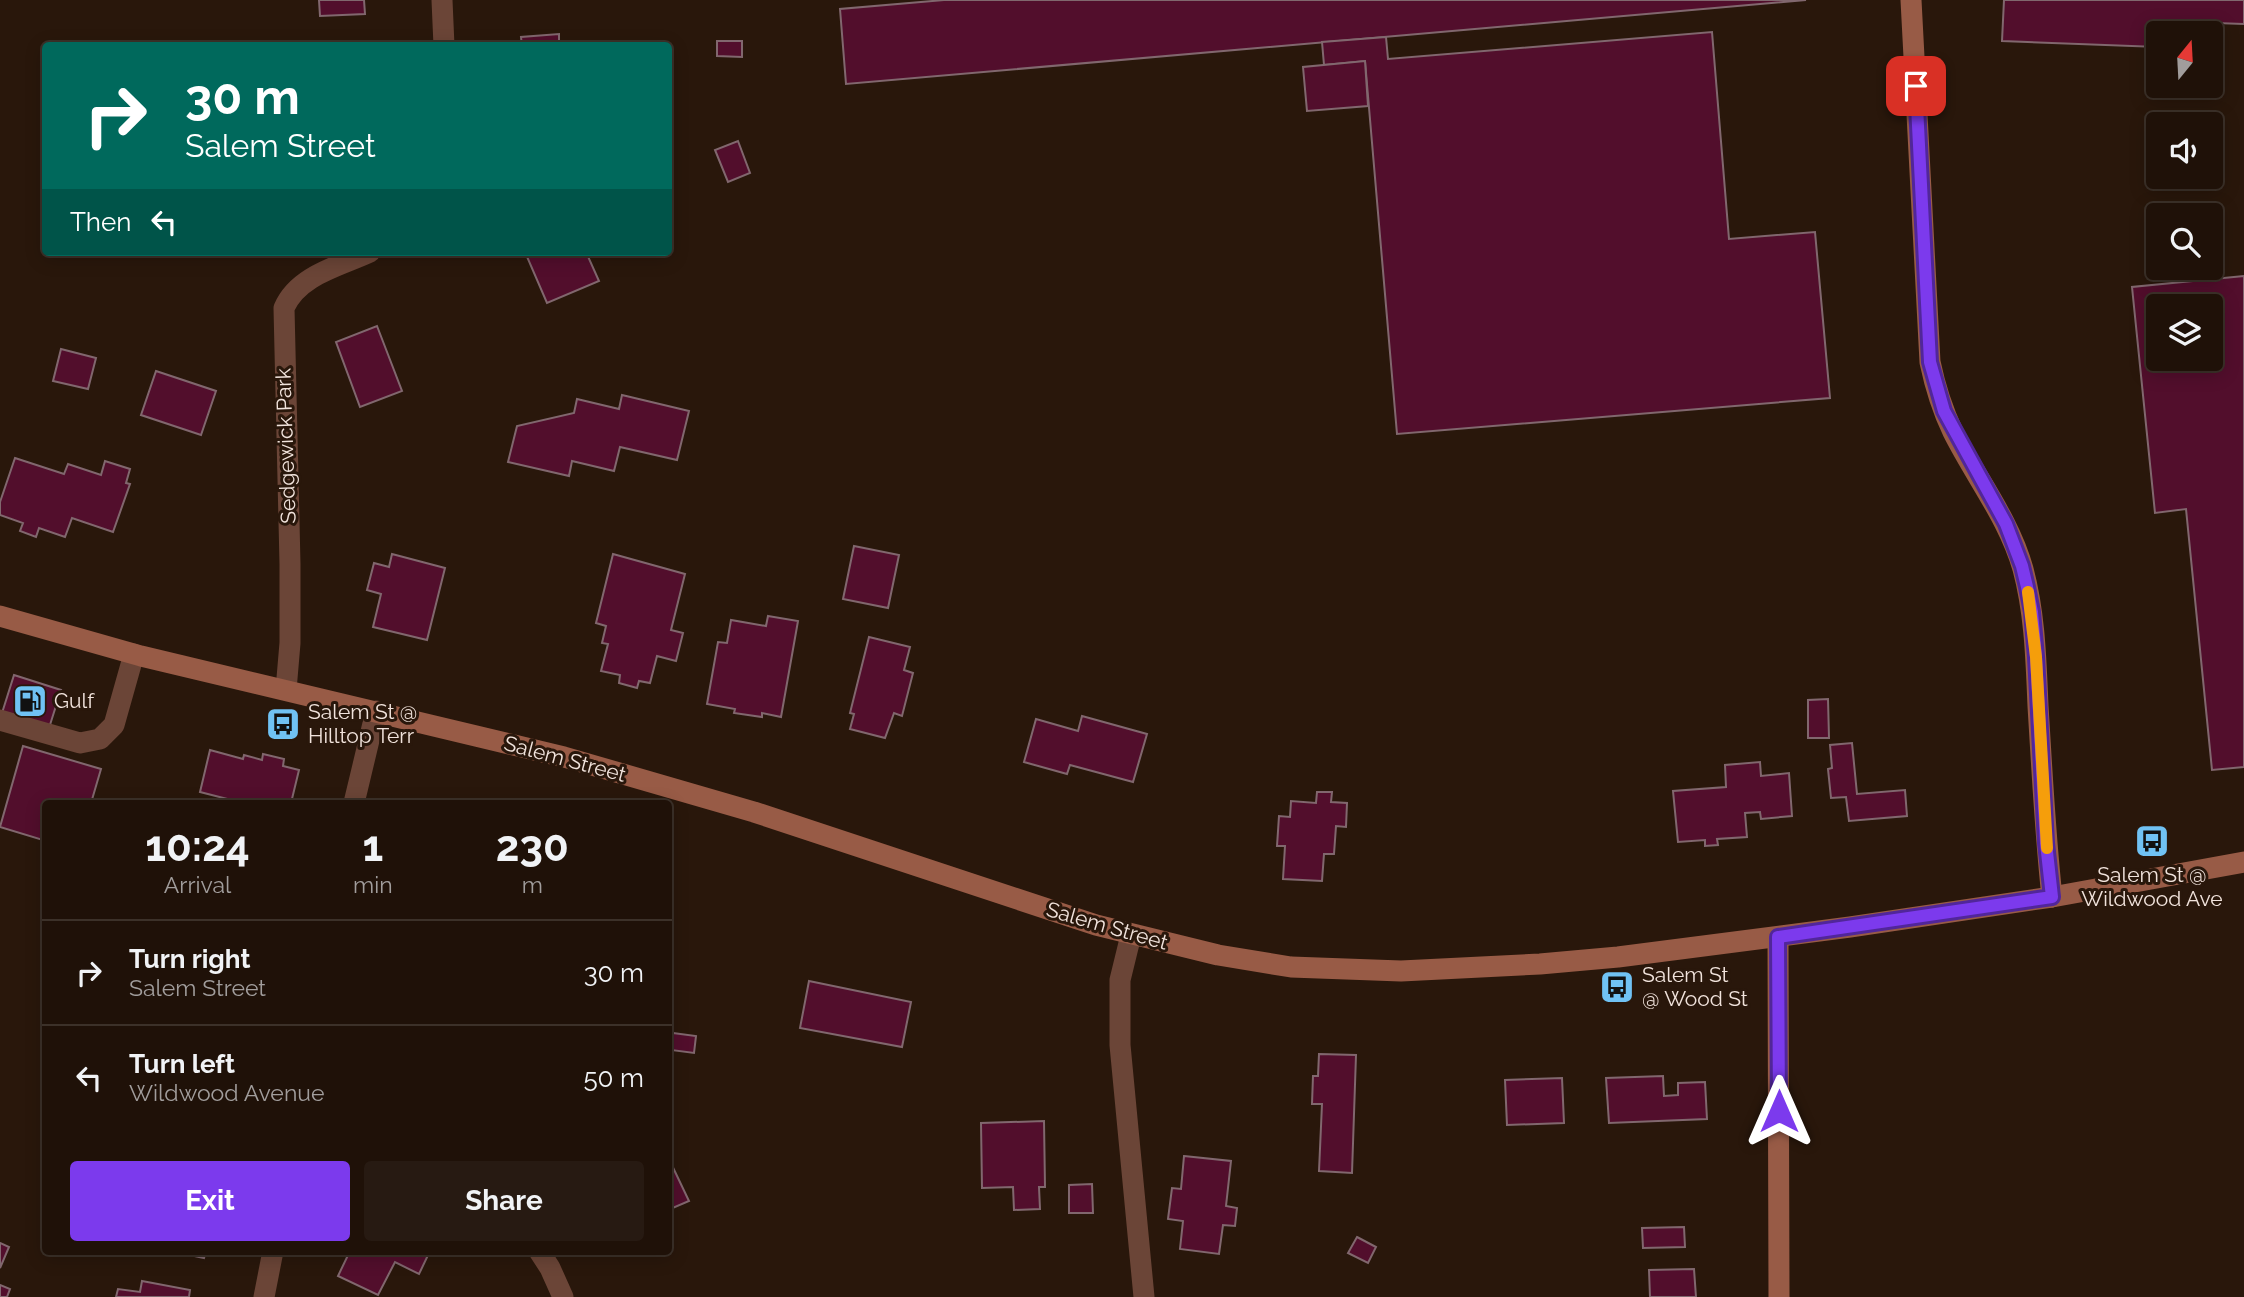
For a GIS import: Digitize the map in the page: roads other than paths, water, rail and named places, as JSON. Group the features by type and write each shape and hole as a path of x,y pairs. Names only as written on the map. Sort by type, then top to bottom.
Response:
{"street":[{"path":"442,0 444,42"},
{"path":"1911,0 1930,362 1944,411 2006,524 2027,587 2036,657 2046,843 2052,897"},
{"name":"Sedgewick Park","path":"286,690 290,643 290,564 284,308 290,296 303,282 361,256"},
{"name":"Salem Street","path":"0,616 81,641 564,757 754,812 896,861 1131,934 1218,955 1291,967 1401,971 1618,957 2052,897 2244,862"},
{"path":"0,720 80,743 100,739 114,725 134,654"},
{"path":"356,800 376,711"},
{"path":"1131,934 1119,980 1120,1045 1144,1297"},
{"path":"1778,937 1779,1297"},
{"path":"264,1297 272,1255"},
{"path":"542,1255 563,1297"}],"place":[{"name":"Gulf","path":"30,701"},
{"name":"Salem St @ Hilltop Terr","path":"283,724"},
{"name":"Salem St @ Wildwood Ave","path":"2152,841"},
{"name":"Salem St @ Wood St","path":"1617,987"}]}
